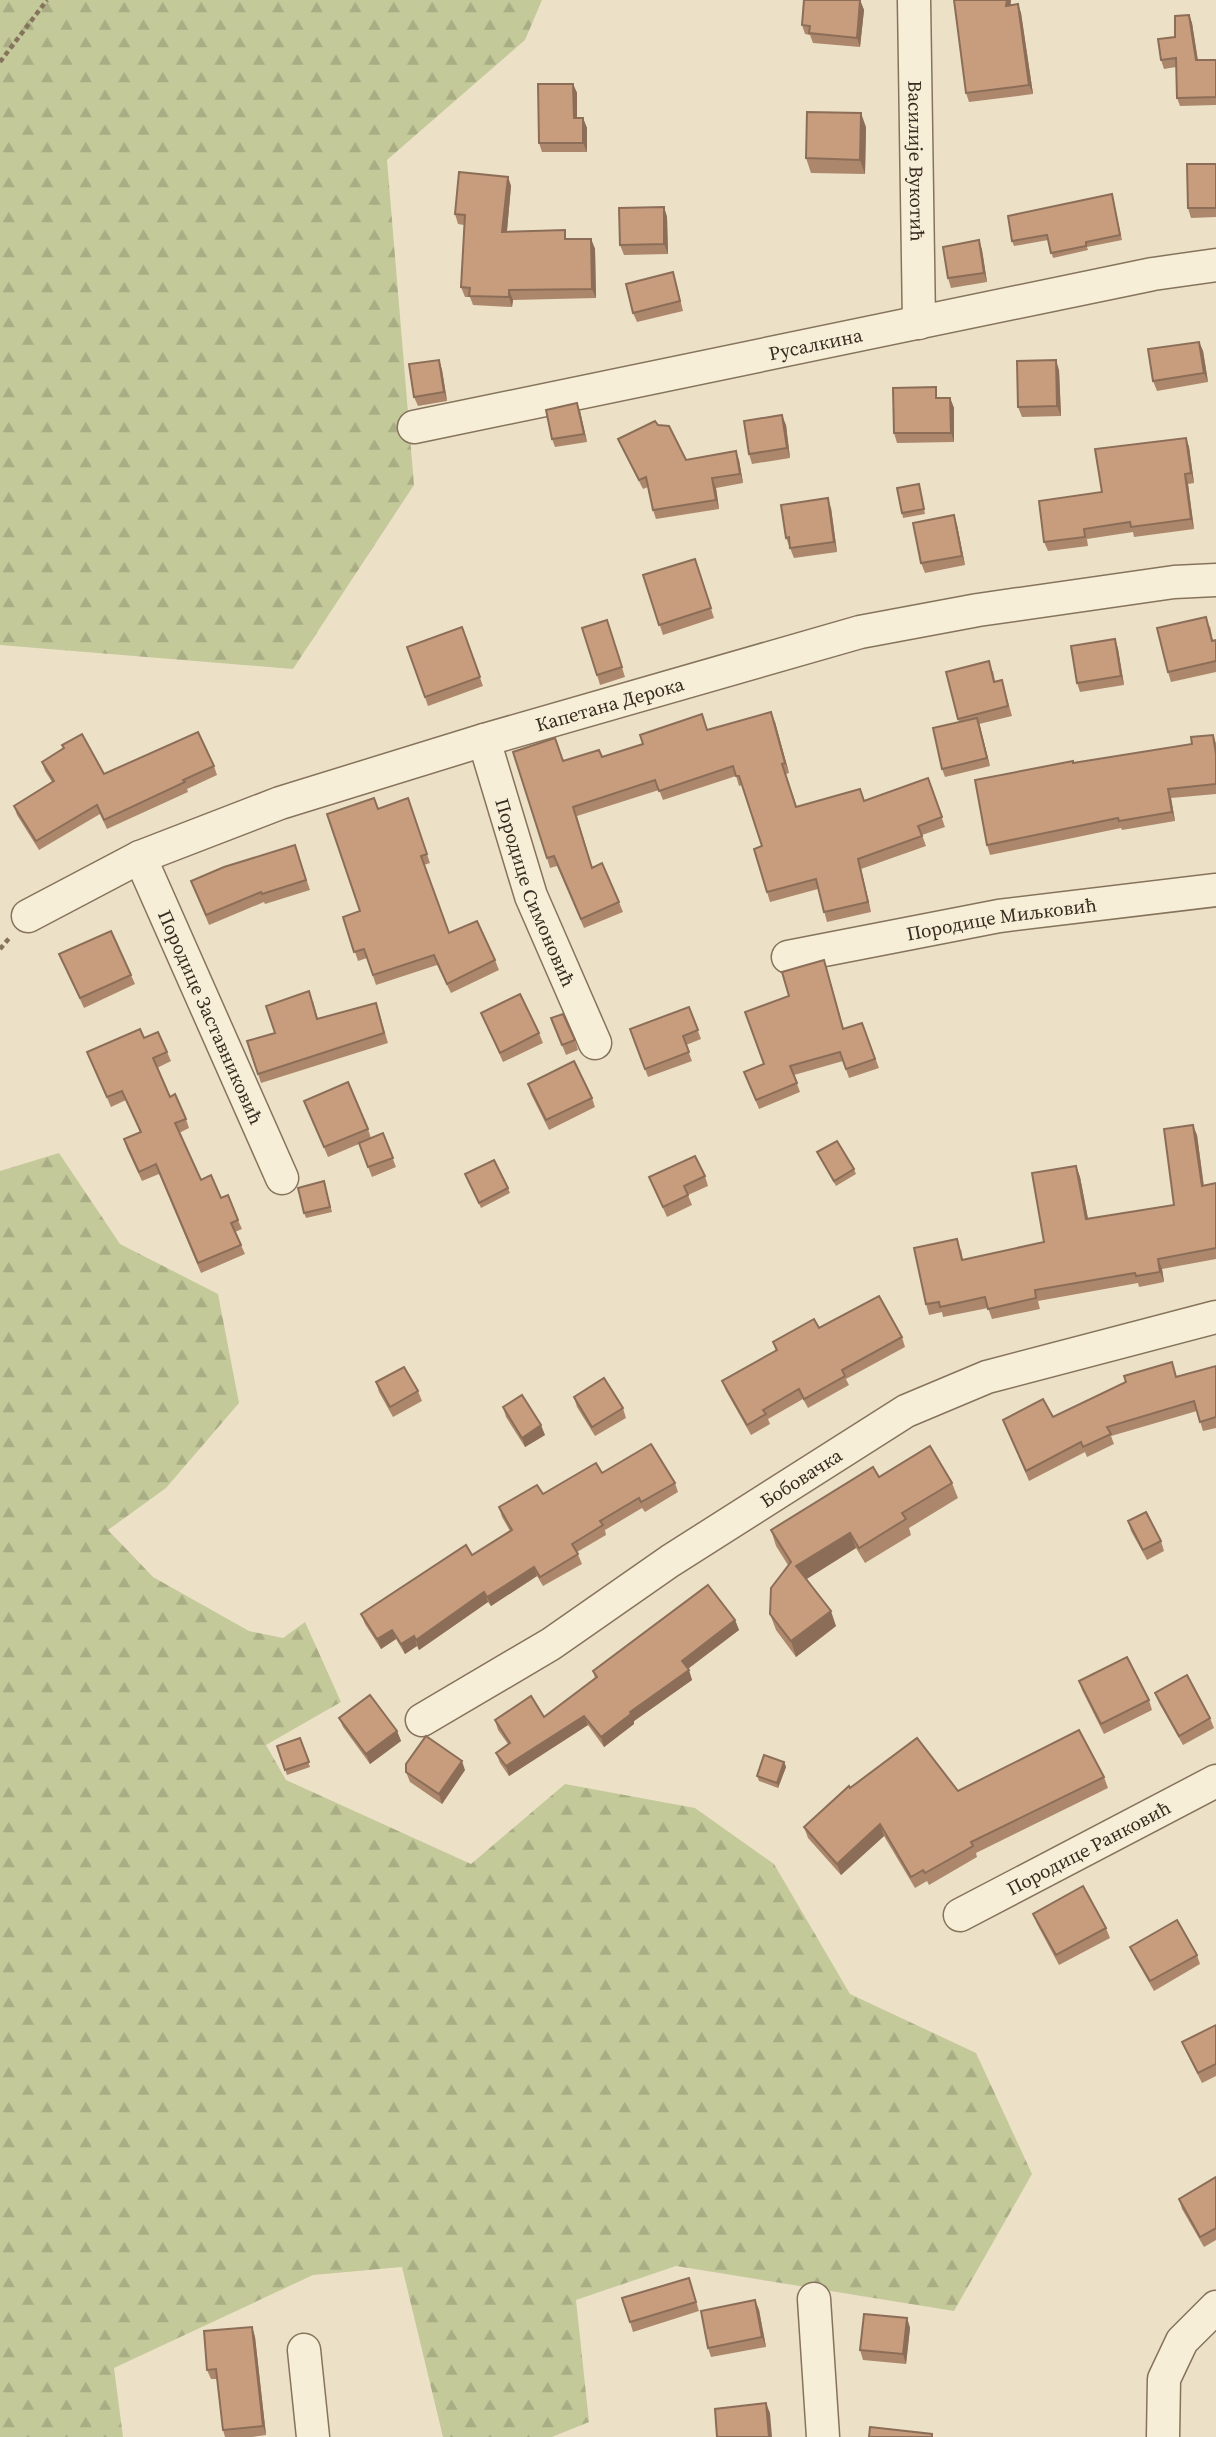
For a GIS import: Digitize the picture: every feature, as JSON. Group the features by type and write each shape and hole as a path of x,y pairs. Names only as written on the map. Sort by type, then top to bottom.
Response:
{"street":[{"name":"Василије Вукотић","path":"914,0 919,323"},
{"name":"Русалкина","path":"414,427 1153,274 1216,265"},
{"name":"Капетана Дерока","path":"28,916 140,857 280,803 484,740 860,632 1004,606 1174,582 1216,580"},
{"name":"Породице Симоновић","path":"484,740 531,896 595,1043"},
{"name":"Породице Заставниковић","path":"140,857 282,1178"},
{"name":"Породице Миљковић","path":"788,957 999,916 1216,890"},
{"name":"Бобовачка","path":"422,1720 551,1644 670,1561 906,1411 987,1377 1216,1317"},
{"name":"Породице Ранковић","path":"960,1915 1216,1782"},
{"path":"814,2299 823,2437"},
{"path":"1163,2437 1164,2379 1182,2341 1216,2307"},
{"path":"304,2350 313,2437"}],"path":[{"path":"0,62 47,0"}],"green space":[{"path":"0,0 542,0 525,40 387,160 414,485 293,669 0,645"},
{"path":"59,1153 120,1244 218,1294 239,1403 166,1488 108,1530 153,1577 249,1631 283,1638 305,1622 341,1702 266,1745 286,1780 471,1864 565,1784 695,1808 774,1864 850,1994 976,2053 1032,2174 954,2311 676,2266 576,2300 589,2422 552,2437 443,2437 402,2267 313,2275 114,2368 123,2437 0,2437 0,1171"}],"building":[{"path":"804,0 860,0 857,38 809,33 810,26 802,25"},
{"path":"954,0 1007,0 1006,6 1018,4 1029,85 966,93"},
{"path":"1189,15 1196,60 1216,60 1216,97 1177,98 1176,58 1161,60 1158,39 1175,37 1175,16"},
{"path":"538,84 573,84 574,118 583,118 583,143 539,143"},
{"path":"807,112 861,113 860,160 806,158"},
{"path":"1187,164 1216,164 1216,208 1188,208"},
{"path":"459,172 508,177 502,232 565,230 565,239 591,239 592,289 509,290 509,297 469,296 470,288 461,287 465,215 455,214"},
{"path":"1112,194 1120,235 1051,253 1047,235 1012,241 1008,216"},
{"path":"664,207 664,244 620,245 619,208"},
{"path":"979,240 984,273 948,278 943,247"},
{"path":"673,272 680,301 633,313 626,284"},
{"path":"1199,342 1204,373 1153,381 1148,349"},
{"path":"439,360 444,392 414,397 409,364"},
{"path":"1056,360 1057,406 1018,407 1017,361"},
{"path":"936,387 936,398 950,398 951,433 894,433 893,388"},
{"path":"577,403 584,434 552,439 546,410"},
{"path":"782,415 787,448 749,454 744,421"},
{"path":"655,421 658,425 669,426 686,460 736,451 740,474 712,478 716,500 653,510 646,477 639,480 618,439"},
{"path":"1186,438 1191,473 1185,474 1191,519 1131,527 1130,522 1084,529 1085,537 1044,542 1039,501 1102,492 1095,449"},
{"path":"919,484 924,509 902,513 897,488"},
{"path":"828,498 834,542 790,548 781,505"},
{"path":"954,515 962,556 921,563 913,523"},
{"path":"695,559 711,608 659,625 643,575"},
{"path":"1206,617 1212,641 1216,640 1216,661 1168,672 1157,628"},
{"path":"607,620 622,667 597,675 582,628"},
{"path":"462,627 480,677 425,697 407,647"},
{"path":"1115,639 1121,676 1077,683 1071,646"},
{"path":"989,661 994,682 1002,680 1008,706 958,719 946,672"},
{"path":"771,712 785,763 782,764 796,807 860,789 864,801 928,778 942,817 918,826 922,836 858,859 868,902 824,912 816,879 767,892 754,849 762,846 739,776 736,776 733,766 659,791 655,780 573,807 592,868 602,863 619,902 581,919 554,856 547,858 513,752 555,738 563,761 599,750 602,757 643,744 640,735 702,714 707,730"},
{"path":"977,718 987,758 942,769 933,728"},
{"path":"198,732 214,766 104,820 97,805 36,841 14,806 54,781 42,762 64,748 62,745 82,734 104,774"},
{"path":"1213,735 1216,784 1168,789 1172,812 1119,821 1118,818 987,845 975,780 1073,761 1192,744 1191,737"},
{"path":"374,798 378,809 408,798 427,854 421,856 449,933 477,921 495,960 447,984 434,955 373,975 364,949 354,952 343,917 360,911 327,814"},
{"path":"295,845 306,880 262,894 261,892 206,915 191,881 224,867"},
{"path":"111,931 131,975 80,998 59,954"},
{"path":"824,960 843,1029 862,1023 875,1059 846,1069 840,1052 790,1066 797,1083 756,1100 744,1072 764,1064 745,1012 789,996 782,972"},
{"path":"309,991 317,1019 376,1003 384,1033 258,1074 247,1041 275,1033 266,1006"},
{"path":"520,994 539,1033 500,1053 481,1013"},
{"path":"689,1007 698,1030 683,1036 689,1052 645,1069 630,1029"},
{"path":"563,1014 575,1040 562,1045 551,1018"},
{"path":"140,1029 144,1038 158,1032 167,1052 153,1058 170,1097 175,1094 186,1119 175,1123 201,1180 211,1175 221,1198 228,1195 238,1220 231,1223 241,1245 198,1263 156,1164 139,1172 124,1139 141,1132 122,1091 107,1097 87,1052"},
{"path":"574,1061 592,1098 546,1120 528,1084"},
{"path":"348,1082 368,1129 324,1147 304,1101"},
{"path":"1193,1125 1202,1186 1216,1183 1216,1248 1158,1259 1160,1272 1136,1276 1135,1273 1035,1290 1036,1298 988,1309 985,1297 940,1307 939,1302 926,1304 914,1248 957,1239 962,1260 1044,1242 1032,1173 1076,1166 1086,1219 1174,1205 1164,1129"},
{"path":"383,1133 393,1158 368,1167 359,1143"},
{"path":"837,1141 854,1169 834,1181 817,1152"},
{"path":"695,1156 705,1176 684,1186 688,1195 663,1207 649,1177"},
{"path":"494,1160 508,1188 479,1203 465,1174"},
{"path":"324,1181 330,1207 304,1213 298,1188"},
{"path":"879,1296 902,1337 842,1370 845,1376 804,1399 799,1389 763,1410 766,1414 747,1425 722,1381 777,1350 773,1342 814,1319 819,1328"},
{"path":"1172,1362 1176,1377 1216,1366 1216,1417 1200,1422 1194,1401 1107,1427 1111,1434 1083,1447 1081,1442 1026,1471 1003,1420 1043,1399 1053,1417 1126,1382 1124,1376"},
{"path":"404,1367 418,1391 390,1407 376,1382"},
{"path":"604,1378 623,1408 592,1427 574,1397"},
{"path":"522,1395 541,1425 522,1438 503,1407"},
{"path":"651,1444 675,1483 641,1502 639,1498 600,1521 603,1525 572,1544 578,1554 540,1577 534,1567 487,1597 484,1592 416,1640 414,1636 401,1644 392,1630 377,1639 361,1614 466,1545 472,1555 512,1530 499,1507 537,1485 543,1494 596,1463 602,1473"},
{"path":"930,1446 952,1483 902,1513 906,1519 859,1548 850,1533 796,1566 831,1611 791,1641 770,1614 771,1588 791,1562 771,1530 873,1467 879,1477"},
{"path":"1146,1512 1161,1541 1143,1550 1128,1521"},
{"path":"708,1585 735,1620 682,1661 689,1670 630,1712 631,1714 601,1737 584,1716 506,1766 496,1753 510,1743 495,1720 531,1696 544,1717 597,1677 593,1671"},
{"path":"1127,1657 1149,1700 1101,1724 1079,1681"},
{"path":"1187,1675 1210,1718 1179,1736 1155,1693"},
{"path":"370,1695 397,1731 366,1754 339,1718"},
{"path":"1079,1730 1104,1777 971,1842 973,1846 925,1873 923,1870 911,1877 880,1824 837,1864 804,1827 849,1786 850,1788 917,1738 958,1791"},
{"path":"426,1736 462,1761 439,1794 406,1772 406,1764"},
{"path":"300,1738 309,1762 285,1770 277,1746"},
{"path":"764,1755 784,1762 777,1783 757,1776"},
{"path":"1083,1886 1106,1928 1056,1955 1033,1914"},
{"path":"1177,1920 1197,1955 1150,1981 1130,1947"},
{"path":"1216,2025 1216,2064 1198,2073 1182,2042"},
{"path":"1216,2177 1216,2228 1200,2237 1179,2199"},
{"path":"689,2278 696,2302 630,2322 622,2298"},
{"path":"755,2300 762,2337 708,2348 701,2311"},
{"path":"864,2314 907,2318 903,2354 860,2350"},
{"path":"252,2327 263,2426 223,2430 216,2369 207,2370 204,2331"},
{"path":"766,2403 769,2437 717,2437 715,2409"},
{"path":"870,2427 932,2434 932,2437 869,2437"}]}
